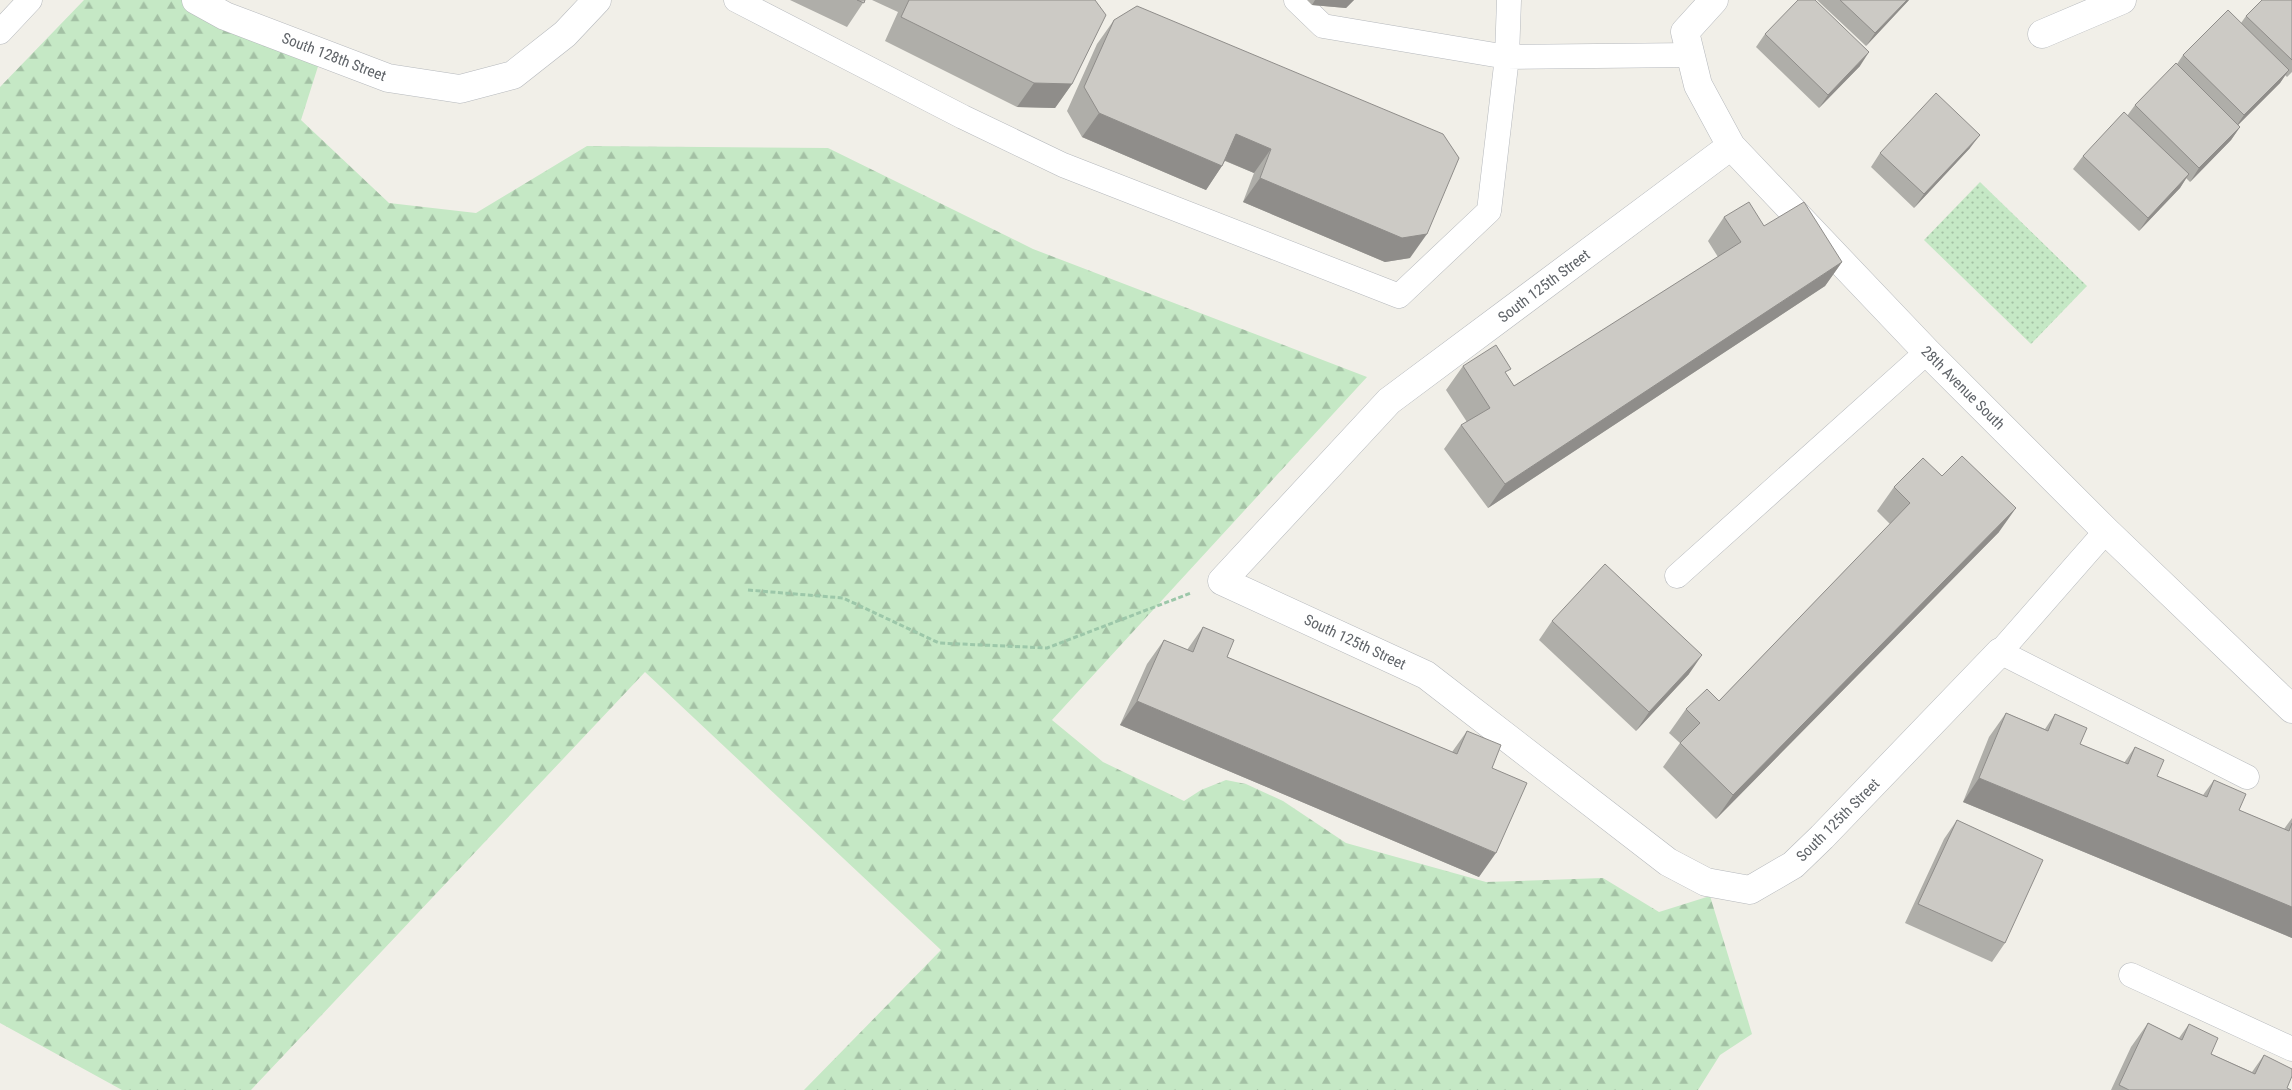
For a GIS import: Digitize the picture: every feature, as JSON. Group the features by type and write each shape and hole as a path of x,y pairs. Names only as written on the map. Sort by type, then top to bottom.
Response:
{"street":[{"name":"South 128th Street","path":"196,0 225,16 388,78 460,89 513,75 564,34 597,0"},
{"path":"1688,43 1714,0"},
{"path":"2042,34 2122,0"},
{"name":"28th Avenue South","path":"1688,43 1698,85 1731,146 1927,352 2106,531 2292,709"},
{"name":"South 125th Street","path":"1731,146 1389,401 1222,581 1426,675 1668,862 1706,882 1750,890 1793,865 1822,838 2000,652"}],"lane":[{"path":"0,32 30,0"},
{"path":"736,0 962,117 1063,165 1399,296 1489,211 1507,57 1509,0"},
{"path":"1296,0 1322,26 1507,57 1688,43"},
{"path":"1677,576 1927,352"},
{"path":"2106,531 2000,652 2247,777"},
{"path":"2131,975 2292,1049"}],"path":[{"path":"748,590 843,598 939,643 1048,648 1222,581"}],"green space":[{"path":"84,0 190,0 321,57 301,120 389,203 476,213 587,146 828,148 1033,249 1367,377 1052,720 1103,762 1184,801 1201,790 1226,780 1246,784 1283,801 1346,843 1486,882 1603,878 1659,912 1710,896 1752,1034 1720,1055 1698,1090 804,1090 941,950 645,672 251,1090 122,1090 0,1023 0,87"},
{"path":"1980,182 2087,286 2031,344 1924,240"}],"building":[{"path":"909,0 1095,0 1106,15 1072,84 1034,83 901,17"},
{"path":"1798,0 1815,0 1869,52 1828,95 1765,34"},
{"path":"1840,0 1907,0 1875,33"},
{"path":"2262,0 2292,0 2292,60 2246,16"},
{"path":"1137,6 1443,134 1459,158 1427,234 1402,238 1260,178 1271,149 1236,134 1222,166 1099,113 1084,87 1114,20"},
{"path":"2228,10 2289,70 2244,115 2183,55"},
{"path":"2176,63 2240,127 2199,168 2135,105"},
{"path":"1936,93 1980,135 1924,194 1880,153"},
{"path":"2124,112 2189,174 2148,218 2083,156"},
{"path":"1749,202 1764,226 1804,202 1842,262 1505,484 1461,425 1490,408 1463,366 1496,345 1511,369 1505,372 1514,386 1741,242 1724,217"},
{"path":"1962,456 2016,508 1733,795 1680,743 1700,723 1686,709 1707,689 1719,701 1910,503 1894,487 1923,458 1942,476"},
{"path":"1605,564 1702,655 1649,712 1552,621"},
{"path":"1203,627 1234,640 1227,657 1457,754 1467,731 1501,745 1492,768 1527,783 1496,853 1137,701 1164,640 1193,652"},
{"path":"2006,713 2048,731 2055,714 2087,728 2080,744 2128,764 2135,747 2164,760 2157,776 2207,797 2214,780 2246,794 2239,810 2289,831 2292,823 2292,907 1979,778"},
{"path":"1957,820 2043,860 2005,943 1918,904"},
{"path":"2148,1023 2182,1040 2189,1024 2218,1038 2211,1054 2255,1074 2264,1055 2292,1069 2292,1076 2287,1088 2291,1090 2129,1090 2119,1085"}]}
